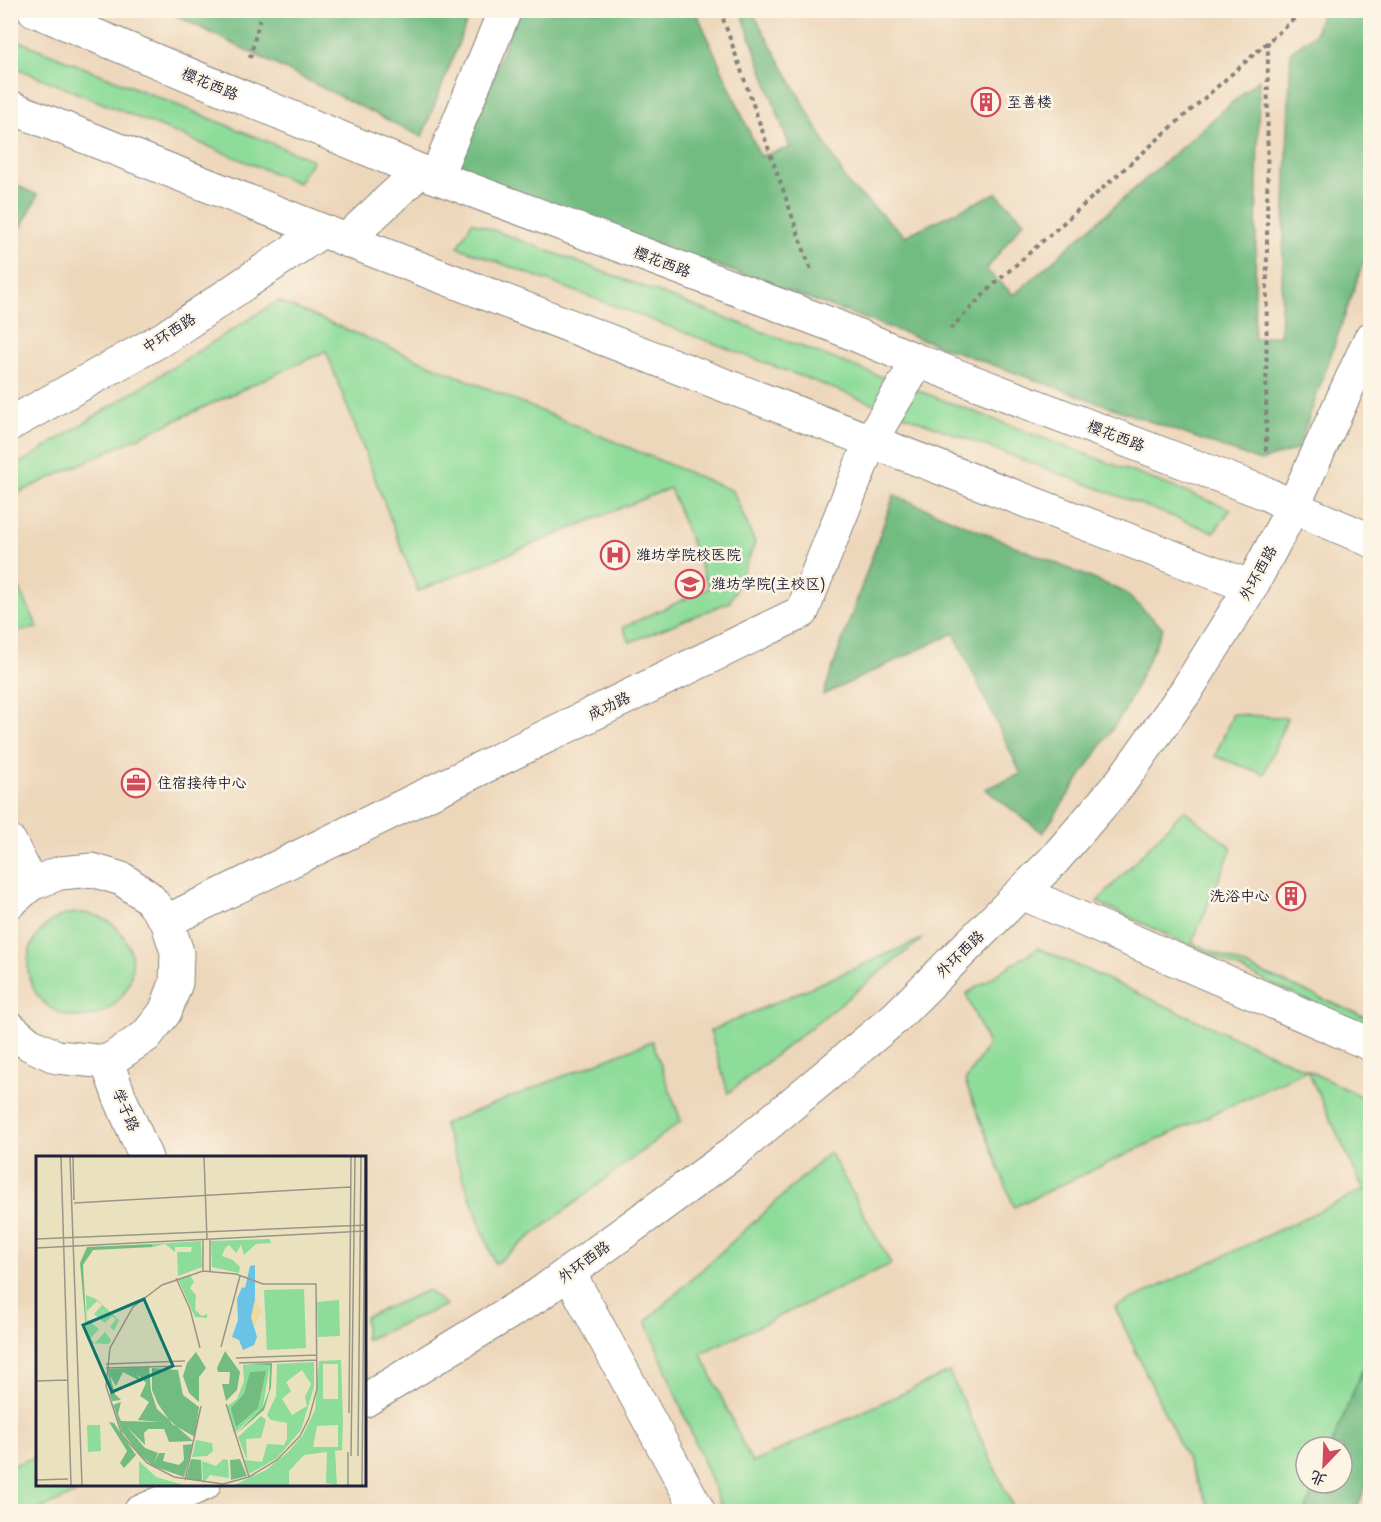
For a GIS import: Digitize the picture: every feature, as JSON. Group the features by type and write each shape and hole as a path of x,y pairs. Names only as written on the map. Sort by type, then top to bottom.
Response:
{"street":[{"name":"樱花西路","path":"34,10 428,174 830,324 918,361 1279,500 1371,540"},
{"name":"中环西路","path":"10,424 164,338 334,236 428,174 505,10"},
{"path":"10,107 334,236 1251,587"},
{"name":"外环西路","path":"366,1400 538,1295 732,1154 895,1018 1054,860 1122,782 1186,691 1251,587 1279,500 1371,339"},
{"name":"成功路","path":"167,921 802,612 871,440 918,361"},
{"path":"10,842 21,893 60,873 92,870 122,879 148,897 167,921 177,952 176,983 165,1012 146,1036 107,1062 57,1057 29,1044 10,1028"},
{"path":"1022,893 1371,1044"},
{"name":"学子路","path":"107,1062 145,1156"},
{"path":"569,1273 699,1512"},
{"path":"140,1512 202,1486"}],"path":[{"path":"720,10 830,324"},
{"path":"918,361 992,286 1304,10"},
{"path":"1268,41 1279,500"}],"shaded area":[{"name":"潍坊学院(主校区)","path":"10,11 1370,11 1370,1511 11,1511"}],"green space":[{"path":"167,11 471,11 422,137"},
{"path":"517,11 696,11 760,156 790,148 741,11 752,11 848,184 905,236 996,193 1024,221 986,270 1014,295 1259,79 1254,339 1280,335 1291,51 1315,34 1322,11 1370,11 1370,243 1298,449 1260,461 457,172"},
{"path":"11,38 313,160 298,183 11,66"},
{"path":"11,183 38,195 21,228 11,224"},
{"path":"472,222 1231,509 1214,532 458,247"},
{"path":"278,301 733,491 755,543 730,602 630,642 623,627 709,588 670,488 418,591 326,351 11,496 11,469"},
{"path":"894,495 1124,592 1163,628 1125,710 1043,833 985,789 1021,774 954,633 823,695"},
{"path":"11,571 38,628 11,632"},
{"path":"1233,714 1287,718 1264,774 1215,756"},
{"path":"1184,810 1232,848 1192,943 1370,1019 1370,1030 1097,902"},
{"path":"80,913 100,917 117,928 128,945 132,965 128,985 117,1002 100,1013 80,1017 60,1013 43,1002 32,985 28,965 32,945 43,928 60,917"},
{"path":"922,939 728,1093 710,1031"},
{"path":"1038,948 1307,1070 1014,1207 965,1081 988,1045 966,994"},
{"path":"652,1041 681,1121 495,1264 443,1124"},
{"path":"1307,1070 1370,1101 1370,1351 1336,1435 1294,1435 1294,1495 1312,1495 1305,1511 1211,1511 1115,1307 1364,1190"},
{"path":"830,1152 891,1264 701,1353 752,1463 949,1372 1015,1511 723,1511 646,1321"},
{"path":"428,1290 446,1305 366,1340 366,1317"},
{"path":"1370,1351 1370,1474 1356,1511 1305,1511 1312,1495 1354,1495 1354,1435 1336,1435"},
{"path":"36,1456 36,1486 91,1486 37,1511 11,1511 11,1466"}],"place":[{"name":"至善楼","path":"986,102"},
{"name":"潍坊学院校医院","path":"615,555"},
{"name":"潍坊学院(主校区)","path":"690,584"},
{"name":"住宿接待中心","path":"136,783"},
{"name":"洗浴中心","path":"1291,896"}]}
